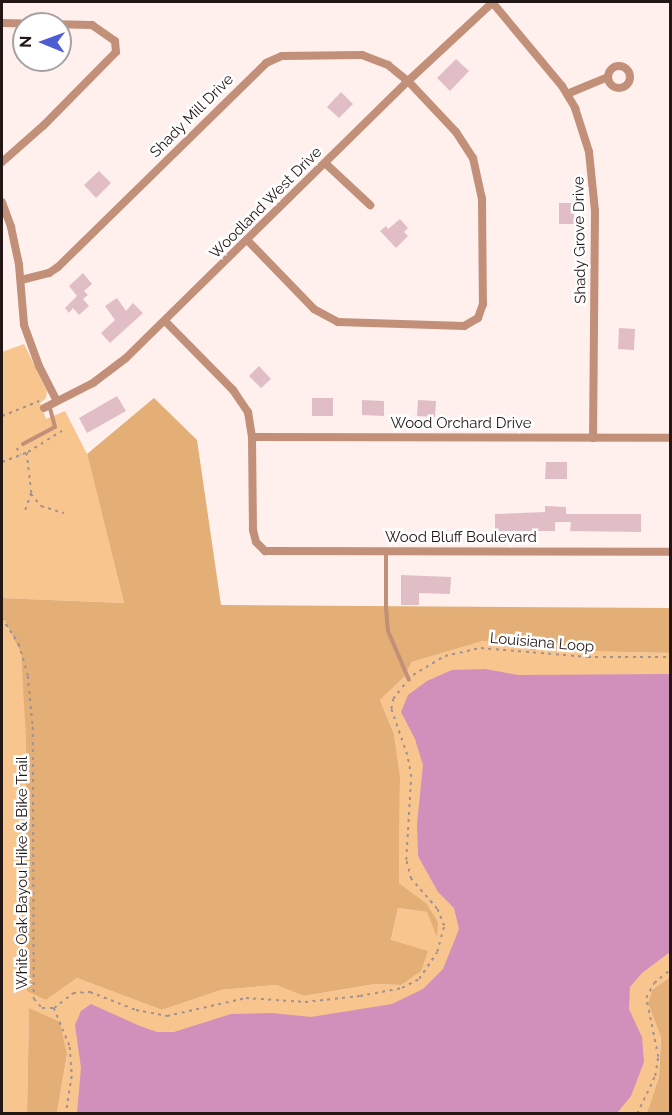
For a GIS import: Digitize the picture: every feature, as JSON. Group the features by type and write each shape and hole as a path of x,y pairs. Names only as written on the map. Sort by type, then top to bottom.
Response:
{"street":[{"name":"Woodland West Drive","path":"47,407 93,384 109,372 165,321 408,81 493,2"},
{"name":"Shady Grove Drive","path":"493,2 547,64 567,94 583,130 595,189 594,438"},
{"path":"2,23 92,25 115,41 116,52 37,132 2,162"},
{"name":"Shady Mill Drive","path":"21,280 49,273 58,267 257,69 274,58 291,55 362,55 388,65 408,81 456,132 477,168 483,199 483,304 478,318 464,326 347,323 323,315 248,241"},
{"path":"567,94 608,77"},
{"path":"325,163 370,204"},
{"path":"2,202 11,227 21,280 24,325 39,366 57,401"},
{"path":"165,321 238,396 248,412 252,437"},
{"name":"Wood Orchard Drive","path":"252,437 670,438"},
{"name":"Wood Bluff Boulevard","path":"252,437 253,530 256,542 265,551 670,552"}],"lane":[{"path":"23,444 55,427 47,407"},
{"path":"386,552 388,631 409,680"}],"path":[{"path":"2,416 42,400 47,407"},
{"path":"2,462 28,452 62,431"},
{"path":"21,455 17,448 23,444 28,452 30,480 30,493 25,510"},
{"path":"30,493 41,506 64,513"},
{"name":"White Oak Bayou Hike & Bike Trail","path":"2,618 19,644 28,676 33,727 34,999 42,1008 54,1008 66,1033 72,1061 66,1113"},
{"name":"Louisiana Loop","path":"54,1008 73,993 90,992 136,1010 167,1016 220,1002 246,998 305,1002 360,996 402,988 419,979 437,952 444,926 437,909 411,879 406,860 411,777 407,755 391,709 393,699 409,680 435,660 481,648 588,657 670,657"},
{"path":"637,1113 655,1076 658,1057 646,998 654,982 670,970"}],"shaded area":[{"path":"24,344 47,391 46,398 40,403 46,419 65,411 87,454 124,603 2,598 2,352"},
{"path":"154,398 197,440 221,605 670,608 670,653 531,650 483,641 412,662 404,677 380,700 394,734 400,776 399,883 426,903 438,922 437,937 427,912 398,908 391,940 428,951 421,971 401,985 375,984 304,996 276,985 221,990 162,1010 77,978 46,1000 27,991 26,738 21,653 2,615 2,598 124,603 87,454"},
{"path":"2,615 21,652 46,1000 77,978 162,1010 221,990 276,985 304,996 375,984 401,985 391,941 398,908 427,912 426,903 399,883 400,776 394,734 380,700 404,677 412,662 483,641 531,650 670,653 670,977 652,990 648,1003 661,1036 659,1077 647,1113 57,1113 67,1056 29,1009 27,1113 2,1113"},
{"path":"485,669 518,675 670,674 670,952 642,973 630,987 629,1009 642,1037 644,1062 631,1096 617,1113 77,1113 81,1068 75,1025 81,1011 91,1004 157,1032 174,1032 231,1014 272,1013 311,1017 392,1004 423,989 443,969 459,929 454,908 438,892 418,856 417,824 423,765 415,739 401,712 408,695 427,681 452,670"},
{"path":"670,977 670,1113 647,1113 659,1077 661,1037 648,1003 652,990"},
{"path":"29,1008 60,1022 67,1055 57,1113 27,1113"}],"building":[{"path":"456,59 469,71 450,91 437,78"},
{"path":"341,92 353,104 339,118 327,107"},
{"path":"99,171 111,183 96,198 84,185"},
{"path":"559,203 574,203 574,224 559,224"},
{"path":"400,219 408,228 404,232 408,236 396,248 380,231 386,226 388,229"},
{"path":"83,273 92,284 84,291 88,295 83,299 89,306 79,315 73,308 69,313 65,308 77,296 69,286"},
{"path":"117,298 126,311 133,303 143,313 110,343 101,333 115,320 105,306"},
{"path":"619,328 635,329 634,350 618,349"},
{"path":"259,366 271,379 261,388 249,376"},
{"path":"117,396 126,411 87,433 79,418"},
{"path":"312,398 333,398 333,416 312,416"},
{"path":"362,400 384,401 384,416 362,415"},
{"path":"418,400 436,401 435,417 417,416"},
{"path":"546,462 567,462 567,479 545,479"},
{"path":"545,506 566,507 566,514 641,514 641,532 570,531 571,522 555,522 555,531 495,531 495,514 545,512"},
{"path":"401,575 451,577 450,594 419,593 419,605 401,605"}]}
